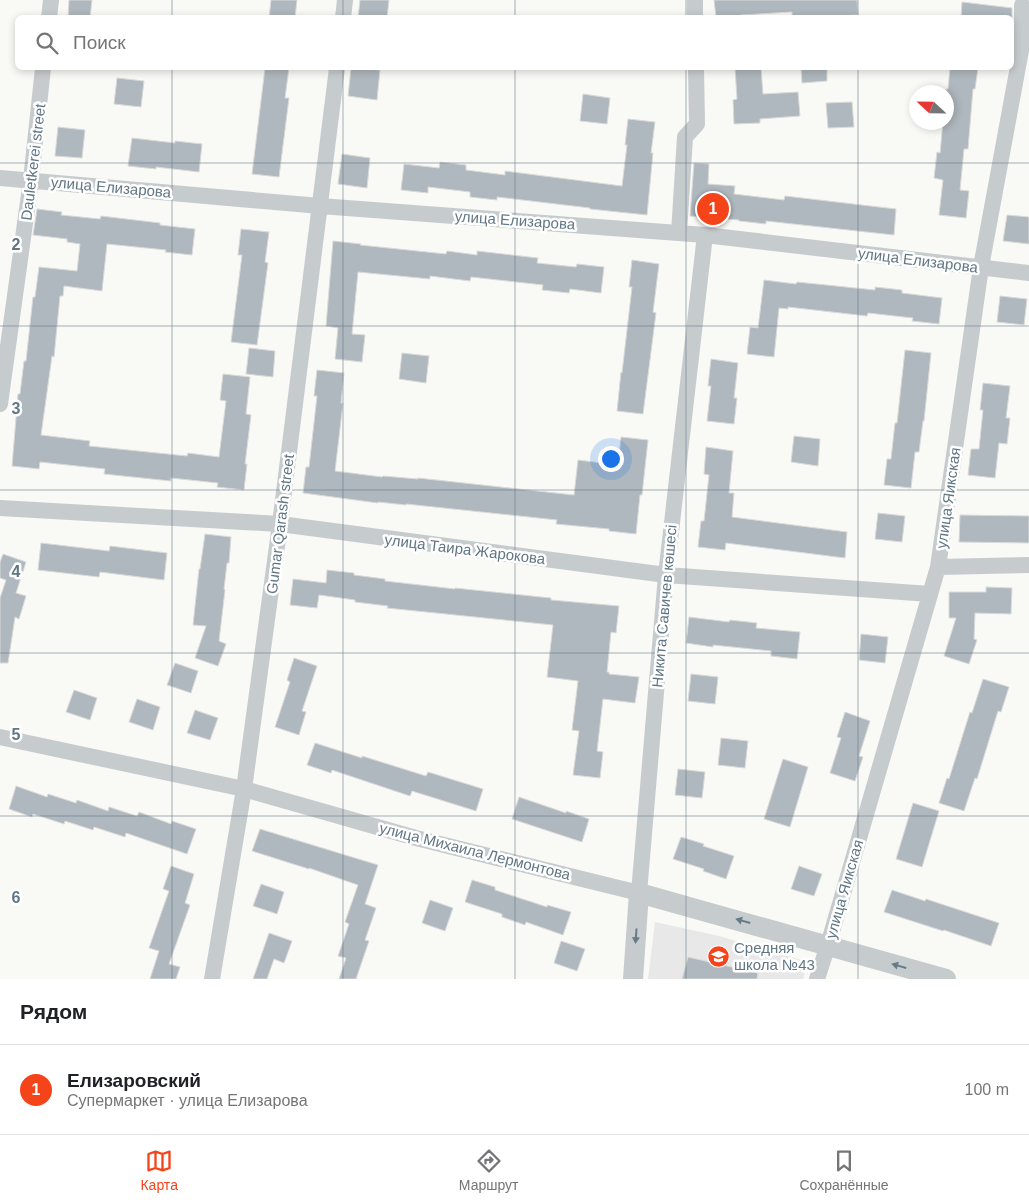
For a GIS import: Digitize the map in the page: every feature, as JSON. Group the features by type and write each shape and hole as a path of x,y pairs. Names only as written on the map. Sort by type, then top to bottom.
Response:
{"street":[{"path":"49,15 51,0"},
{"path":"343,15 345,0"},
{"path":"695,0 696,15"},
{"name":"улица Яикская","path":"817,979 938,567 981,267 1022,45 1022,6"},
{"name":"Dauletkerei street","path":"0,404 31,180 43,70"},
{"name":"Gumar Qarash street","path":"212,979 244,790 280,524 337,70"},
{"path":"679,233 685,136 697,124 696,70"},
{"name":"улица Елизарова","path":"0,178 320,206 705,235 1029,273"},
{"name":"Никита Савичев көшесі","path":"633,979 666,575 705,235"},
{"name":"улица Таира Жарокова","path":"0,508 280,524 666,575 930,594"},
{"path":"938,567 1029,565"},
{"name":"улица Михаила Лермонтова","path":"0,737 244,790 416,838 639,893 946,979"}],"shaded area":[{"name":"Средняя школа №43","path":"655,922 719,936 808,962 803,979 648,979"}],"building":[{"path":"69,0 92,0 90,15 68,15"},
{"path":"271,0 297,0 295,15 269,15"},
{"path":"360,0 389,0 387,15 358,15"},
{"path":"714,0 857,0 858,15 792,15 792,12 716,15"},
{"path":"962,2 1012,8 1012,15 961,15"},
{"path":"265,70 289,70 285,98 289,98 279,177 252,174"},
{"path":"351,70 380,70 377,100 348,96"},
{"path":"735,70 761,70 763,94 798,92 800,116 760,119 760,123 734,124 733,100 737,99"},
{"path":"801,70 827,70 827,81 802,83"},
{"path":"950,70 978,70 975,89 973,89 968,149 964,149 960,190 969,191 966,218 939,215 943,180 934,178 937,152 940,153 942,130 954,130 954,85 948,85"},
{"path":"117,78 144,81 141,107 114,104"},
{"path":"583,94 610,98 607,124 580,121"},
{"path":"852,102 854,127 828,128 826,103"},
{"path":"628,119 655,122 647,215 497,197 497,200 470,197 470,192 428,187 428,193 401,190 404,164 439,168 440,162 466,165 466,170 505,175 505,171 622,186"},
{"path":"58,127 85,130 82,158 55,156"},
{"path":"132,138 202,144 199,172 128,166"},
{"path":"342,154 370,158 367,188 338,184"},
{"path":"694,163 709,164 708,184 735,186 734,194 784,200 785,196 896,209 894,235 766,221 766,224 690,216"},
{"path":"37,209 62,212 61,215 100,219 101,216 195,229 192,255 165,252 166,250 107,244 102,291 64,286 63,296 60,296 54,357 52,356 41,435 90,441 89,446 187,456 188,453 219,457 226,401 220,400 223,374 250,377 246,414 251,415 244,490 217,487 218,483 171,478 171,481 104,474 105,469 40,462 39,469 12,466 18,394 20,394 24,361 26,361 33,297 35,297 39,267 77,271 80,244 67,242 67,239 33,235"},
{"path":"1007,215 1029,217 1029,244 1003,241"},
{"path":"241,229 269,232 265,262 268,263 257,345 231,342 242,255 238,255"},
{"path":"333,241 446,254 447,251 477,255 477,251 538,258 537,263 576,267 577,264 604,267 601,293 570,289 569,293 542,290 543,285 471,277 470,281 430,276 430,279 358,272 352,334 365,335 362,362 335,359 338,328 326,326"},
{"path":"632,260 659,264 653,312 656,313 643,414 617,411 632,287 629,287"},
{"path":"764,280 875,290 875,287 902,290 902,293 942,298 939,324 912,321 913,318 868,313 867,316 788,307 788,309 779,308 774,357 747,354 750,327 758,328"},
{"path":"1000,296 1027,299 1024,325 997,322"},
{"path":"249,348 275,351 273,377 246,374"},
{"path":"905,350 931,353 924,421 919,452 915,452 911,488 884,485 887,459 891,459 895,423 897,423"},
{"path":"402,353 429,356 426,383 399,379"},
{"path":"711,359 738,363 734,398 737,398 734,424 707,421 711,386 708,386"},
{"path":"317,370 344,373 341,403 343,403 335,471 574,495 578,460 618,465 621,437 648,440 636,534 609,531 609,529 556,524 557,520 406,504 378,503 303,493 306,467 309,467 317,396 314,396"},
{"path":"983,383 1010,386 1006,418 1010,418 1007,444 999,443 995,478 968,475 971,449 979,449 983,410 980,410"},
{"path":"794,436 820,439 818,466 791,462"},
{"path":"706,447 733,451 729,493 734,493 732,517 847,532 845,558 726,543 725,550 698,547 701,521 704,521 709,475 704,474"},
{"path":"878,513 905,516 902,542 875,539"},
{"path":"960,515 1029,516 1029,543 959,542"},
{"path":"205,534 231,537 219,641 226,644 218,666 195,658 206,626 193,625"},
{"path":"41,543 109,551 110,546 167,553 164,580 100,572 99,577 38,570"},
{"path":"3,554 26,562 16,593 26,596 19,619 15,617 8,663 0,663 0,598 6,580 0,578 0,562"},
{"path":"327,570 354,573 354,575 385,579 385,581 619,606 616,633 611,632 607,672 609,674 639,677 635,703 603,699 597,751 603,752 600,778 573,775 579,731 572,730 578,681 547,677 553,625 387,608 388,606 319,595 317,608 290,605 293,579 326,583"},
{"path":"986,587 1012,588 1011,614 975,613 974,639 977,640 969,664 944,656 956,618 949,618 949,592 986,592"},
{"path":"689,617 757,623 756,628 800,632 797,659 771,656 771,651 686,643"},
{"path":"861,634 888,637 885,663 859,660"},
{"path":"294,658 317,666 302,711 306,712 299,735 275,727 290,682 287,680"},
{"path":"175,663 198,671 191,693 167,685"},
{"path":"691,674 718,677 715,704 688,701"},
{"path":"983,679 1009,687 1001,712 998,711 977,779 975,778 964,811 939,803"},
{"path":"74,690 97,698 90,720 66,712"},
{"path":"137,699 160,707 153,730 129,722"},
{"path":"195,710 218,718 210,740 187,733"},
{"path":"845,712 870,721 859,756 863,757 855,781 830,773 841,738 837,737"},
{"path":"721,738 748,741 745,768 718,765"},
{"path":"315,743 426,776 428,772 483,789 476,811 412,791 410,796 332,770 331,773 307,765"},
{"path":"783,759 808,767 790,827 764,819"},
{"path":"678,769 705,772 702,798 675,795"},
{"path":"16,786 47,797 48,794 76,803 77,800 108,811 109,807 137,816 139,812 171,824 172,821 196,829 187,854 126,833 125,837 94,827 93,830 65,821 64,824 33,814 32,817 9,809"},
{"path":"519,797 589,819 582,842 512,819"},
{"path":"913,803 939,811 922,867 896,859"},
{"path":"260,829 378,865 365,904 376,908 365,940 369,941 356,979 339,979 346,958 338,956 349,924 345,922 358,885 252,851"},
{"path":"681,837 734,856 726,879 703,871 704,869 673,859"},
{"path":"171,866 194,874 185,903 190,905 169,964 180,967 176,979 150,979 159,951 149,948 169,891 163,889"},
{"path":"799,866 822,874 814,896 791,889"},
{"path":"472,880 495,887 495,890 547,907 547,905 571,912 563,935 526,922 525,925 502,917 502,914 465,902"},
{"path":"261,884 284,892 277,914 253,906"},
{"path":"892,890 999,923 991,946 884,912"},
{"path":"430,900 453,908 445,931 422,923"},
{"path":"269,933 292,941 284,963 274,959 267,979 253,979"},
{"path":"561,941 585,949 577,971 554,963"},
{"path":"688,957 758,973 757,979 682,979"}],"place":[{"name":"Елизаровский","path":"713,209"},
{"name":"Средняя школа №43","path":"718,956"}]}
